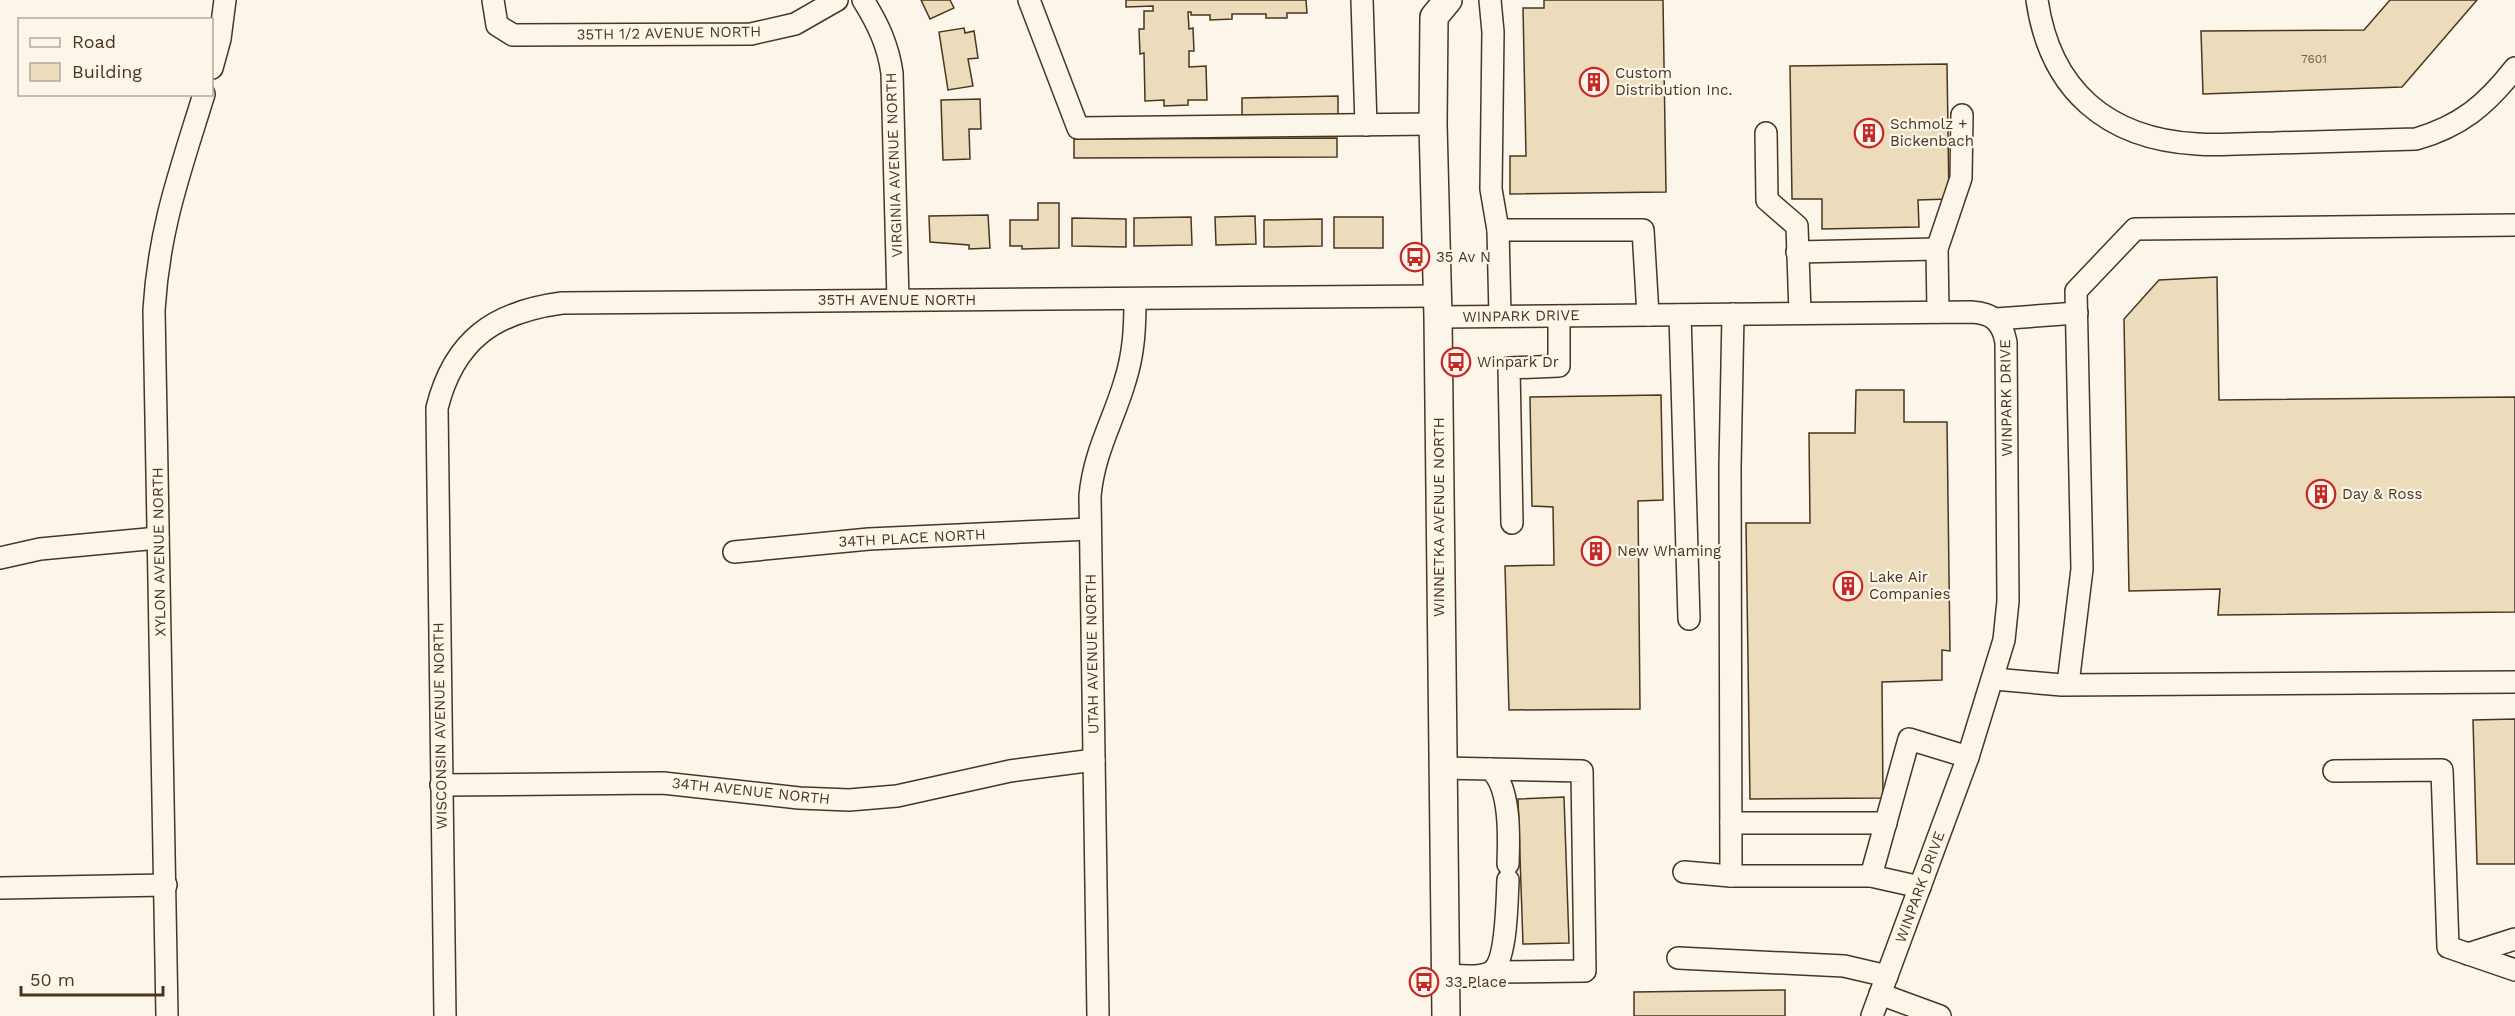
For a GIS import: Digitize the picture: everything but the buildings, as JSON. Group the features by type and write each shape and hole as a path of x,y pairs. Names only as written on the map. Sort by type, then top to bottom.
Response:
{"main road":[{"name":"WINNETKA AVENUE NORTH","path":"1434,6 1433,124 1446,1016"}],"street":[{"path":"213,64 220,39 225,0"},
{"name":"35TH 1/2 AVENUE NORTH","path":"492,0 497,25 513,35 751,34 795,24 837,0"},
{"name":"VIRGINIA AVENUE NORTH","path":"863,0 880,28 889,51 892,73 898,300"},
{"path":"1029,0 1078,128 1433,124"},
{"path":"1362,0 1366,125"},
{"path":"1490,0 1493,32 1491,189 1498,230 1500,316"},
{"path":"2037,0 2041,27 2056,64 2078,94 2107,120 2148,137 2197,144 2416,139 2435,134 2469,117 2496,92 2515,68"},
{"name":"XYLON AVENUE NORTH","path":"166,1016 166,885 154,310 156,266 172,193 203,96"},
{"path":"1938,312 1937,249 1961,178 1962,115"},
{"path":"1766,133 1767,200 1797,226 1800,313"},
{"path":"2068,684 2082,569 2076,291 2134,229 2515,225"},
{"path":"1498,230 1643,230 1648,315"},
{"path":"1797,252 1937,249"},
{"name":"35TH AVENUE NORTH","path":"436,435 437,408 443,383 457,359 474,340 499,320 530,307 562,303 1135,299 1437,307"},
{"name":"UTAH AVENUE NORTH","path":"1098,1016 1090,529 1093,470 1125,381 1135,340 1135,299"},
{"name":"WINPARK DRIVE","path":"1437,307 1500,316 1985,313 1996,319 2004,329 2006,342 2008,601 2004,640 1994,679 1968,757 1872,1016"},
{"path":"1996,319 2077,313"},
{"path":"1731,876 1730,467 1733,314"},
{"path":"1680,315 1689,619"},
{"path":"1512,523 1509,368 1558,366 1559,316"},
{"name":"WISCONSIN AVENUE NORTH","path":"436,435 445,1016"},
{"name":"34TH PLACE NORTH","path":"734,552 869,539 1090,529"},
{"path":"0,558 40,549 158,538"},
{"path":"1994,679 2068,684 2515,682"},
{"path":"1871,876 1910,739 1968,757"},
{"name":"34TH AVENUE NORTH","path":"441,785 663,783 799,798 849,800 897,796 1010,771 1094,760"},
{"path":"1442,768 1582,771 1585,971 1444,975"},
{"path":"1490,769 1501,783 1508,826 1504,934 1497,964 1492,972"},
{"path":"2334,771 2442,770 2448,947 2515,970"},
{"path":"1731,823 1886,823"},
{"path":"1684,872 1731,876 1871,876 1920,887"},
{"path":"0,888 166,885"},
{"path":"2468,954 2515,939"},
{"path":"1678,958 1844,966 1940,1016"}],"place":[{"name":"Custom Distribution Inc.","path":"1594,82"},
{"name":"Schmolz + Bickenbach","path":"1869,133"},
{"name":"35 Av N","path":"1415,257"},
{"name":"Winpark Dr","path":"1456,362"},
{"name":"Day & Ross","path":"2321,494"},
{"name":"New Whaming","path":"1596,551"},
{"name":"Lake Air Companies","path":"1848,586"},
{"name":"33 Place","path":"1424,982"}]}
